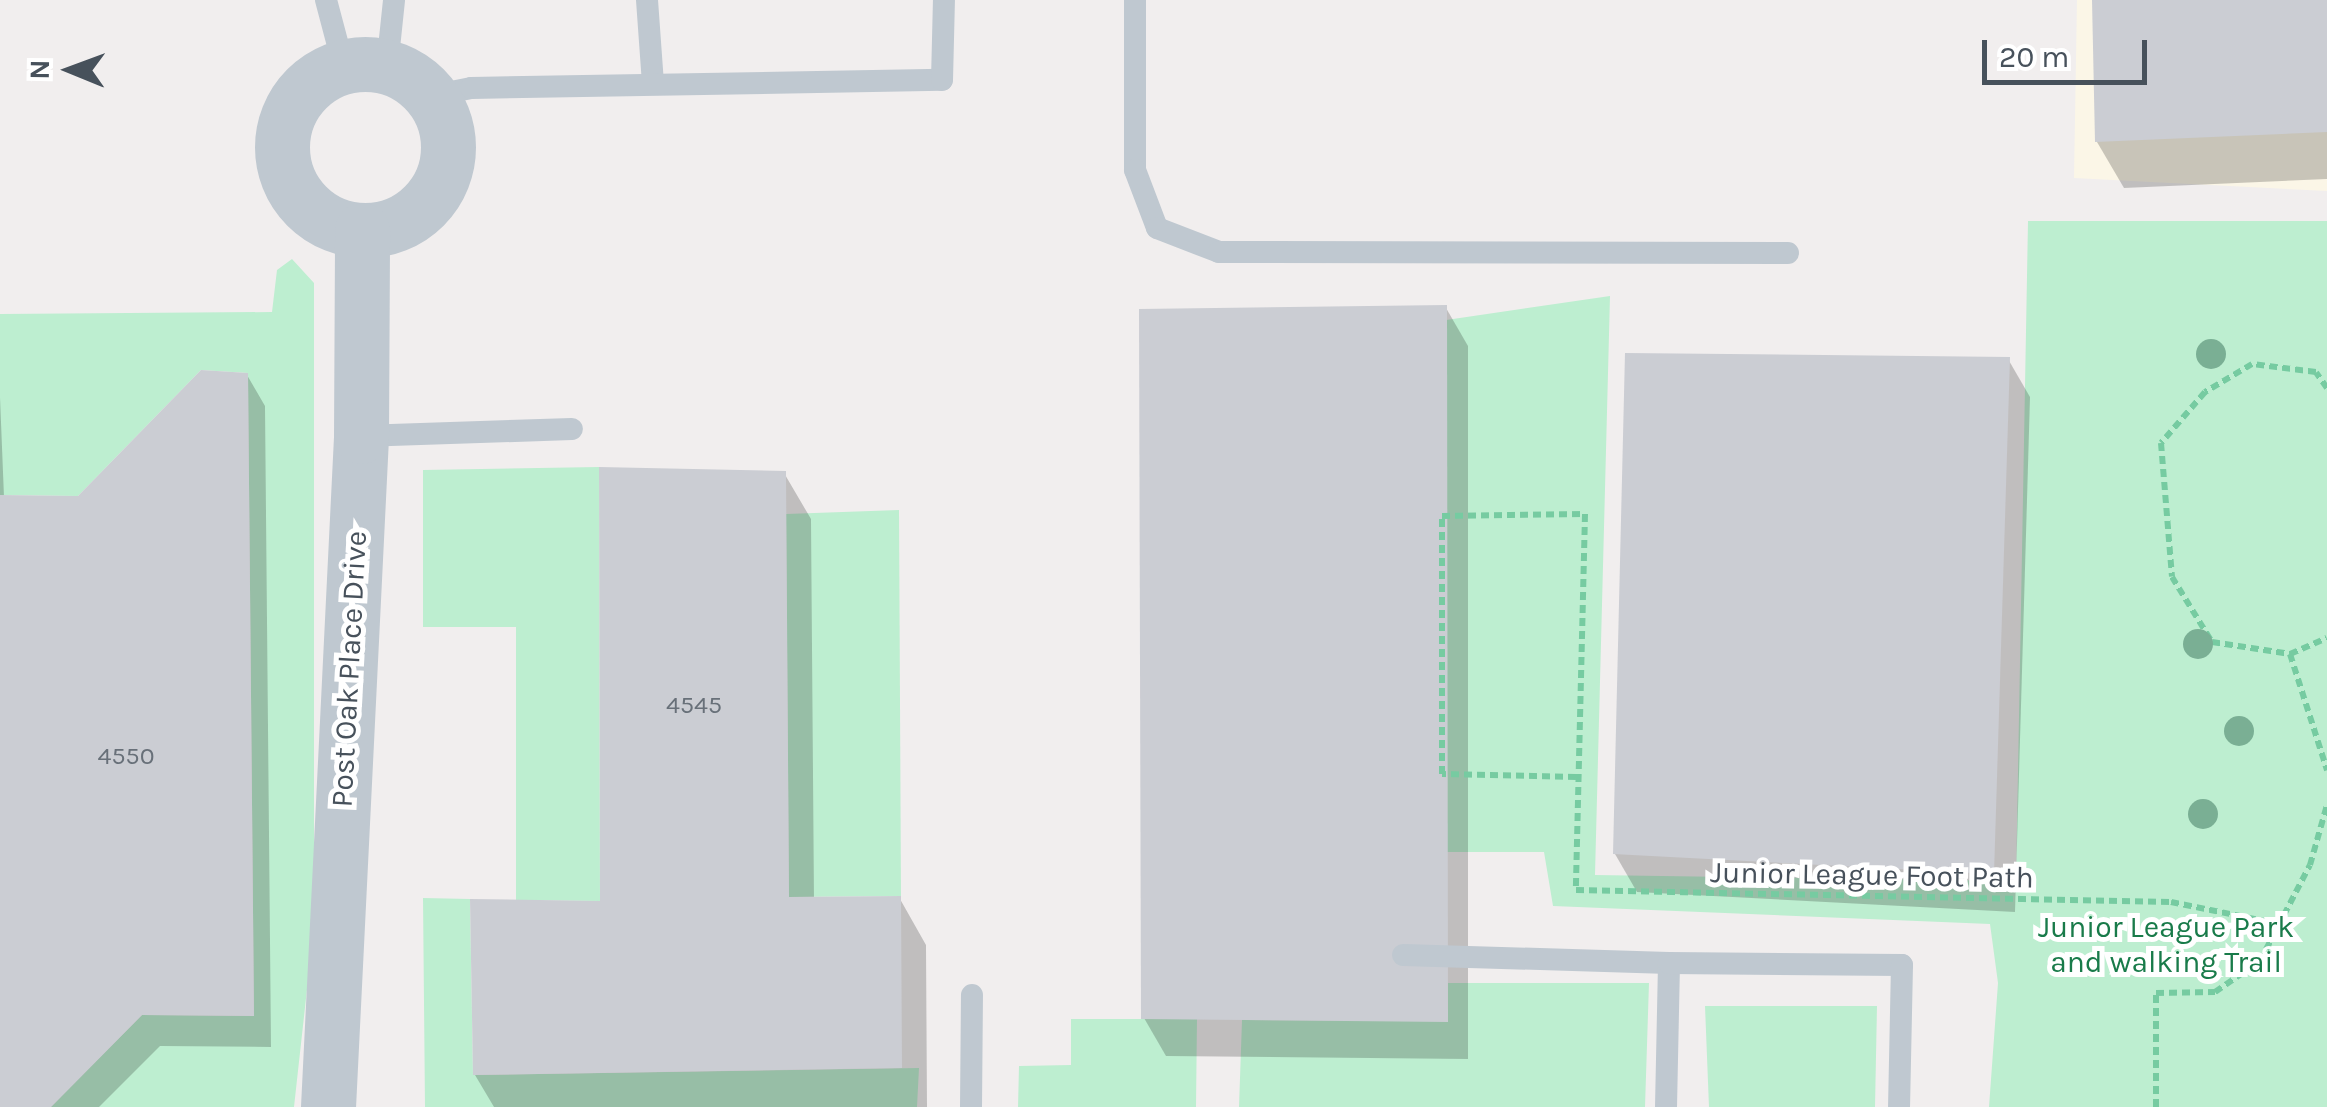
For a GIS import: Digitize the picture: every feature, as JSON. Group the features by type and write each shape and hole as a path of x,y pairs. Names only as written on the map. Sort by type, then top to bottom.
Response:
{"street":[{"path":"388,77 448,147 438,186 412,216 362,230 311,210 283,162 292,107 388,77"},
{"name":"Post Oak Place Drive","path":"328,1107 361,436 362,230"}],"lane":[{"path":"326,0 388,77 653,84 942,80 944,0"},
{"path":"388,77 394,0"},
{"path":"647,0 653,84"},
{"path":"1135,0 1135,170 1157,228 1172,234 1219,252 1788,253"},
{"path":"361,436 572,429"},
{"path":"1403,955 1902,965 1899,1107"},
{"path":"1666,1107 1669,963"},
{"path":"971,1107 972,995"}],"path":[{"path":"2327,388 2316,372 2252,364 2205,392 2161,443 2172,578 2212,642 2290,654 2327,638"},
{"name":"Junior League Foot Path","path":"1576,777 1442,774 1442,516 1585,514 1576,890 2171,902 2278,924"},
{"path":"2290,654 2327,770"},
{"path":"2156,1107 2156,994 2215,992 2260,961 2327,806"}],"shaded area":[{"path":"2077,0 2327,0 2327,191 2074,178"}],"green space":[{"name":"Junior League Park and walking Trail","path":"2028,221 2327,221 2327,1107 1989,1107 1998,983 1990,924 1553,906 1544,852 1415,852 1419,324 1610,296 1595,875 2016,881"},
{"path":"292,259 314,283 314,926 294,1107 51,1107 142,1015 254,1016 248,373 201,370 78,496 0,495 0,314 272,312 277,270"},
{"path":"599,467 600,901 516,900 516,627 423,627 423,470"},
{"path":"899,510 901,896 789,897 786,514"},
{"path":"423,898 470,899 473,1075 919,1068 917,1107 425,1107"},
{"path":"1448,983 1649,983 1645,1107 1239,1107 1242,1020 1448,1021"},
{"path":"1705,1006 1877,1006 1875,1107 1709,1107"},
{"path":"1071,1019 1197,1019 1196,1107 1018,1107 1019,1066 1071,1065"}],"building":[{"path":"2092,0 2327,0 2327,132 2095,142"},
{"path":"1447,305 1448,1022 1141,1019 1139,309"},
{"path":"1625,353 2010,357 1994,874 1613,854"},
{"path":"201,370 248,373 254,1016 142,1015 51,1107 0,1107 0,495 78,496"},
{"path":"599,467 786,471 789,897 901,896 902,1068 473,1075 470,899 600,901"}]}
